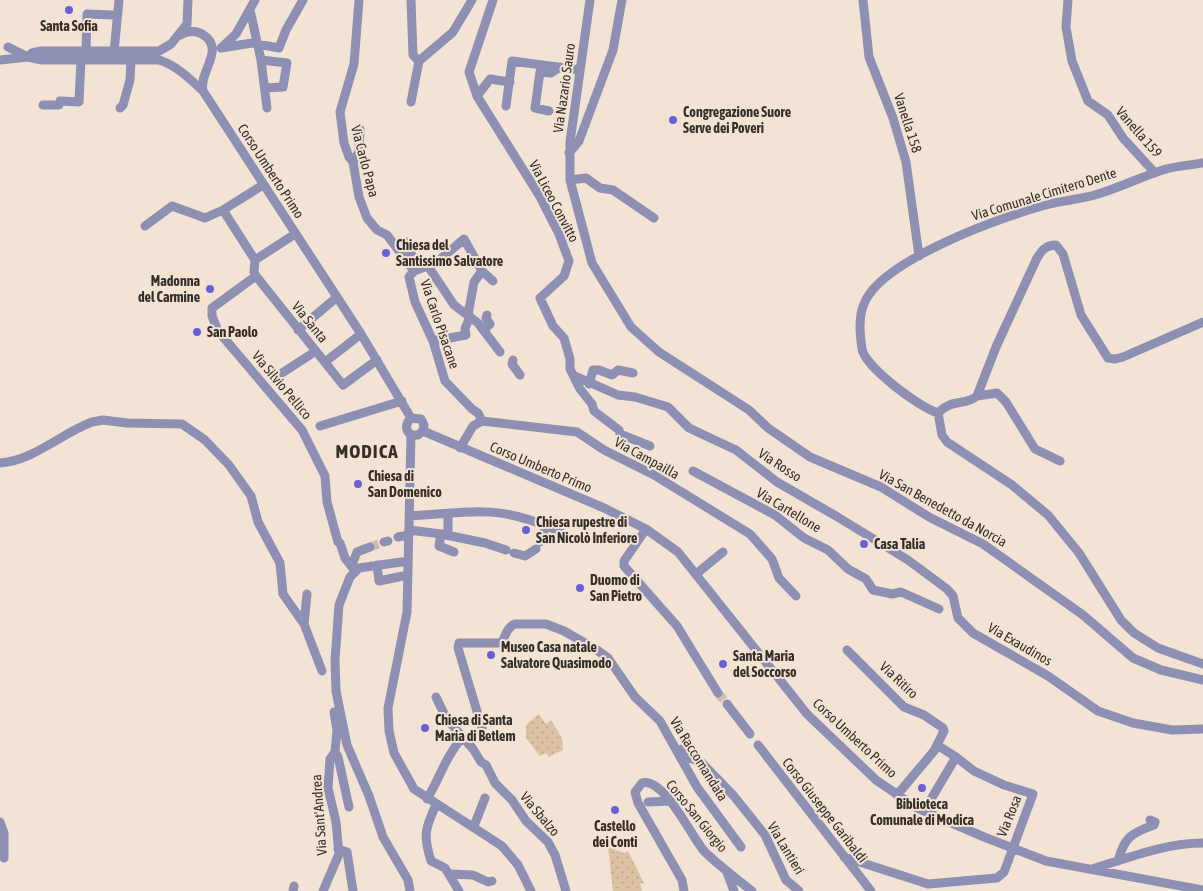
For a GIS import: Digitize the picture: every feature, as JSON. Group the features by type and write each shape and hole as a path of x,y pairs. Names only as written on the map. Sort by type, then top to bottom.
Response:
{"street":[{"path":"114,52 119,0"},
{"path":"82,59 114,52 159,51 171,44 187,24 188,0"},
{"path":"203,91 202,81 213,55 236,34 255,0"},
{"path":"221,48 257,44 280,48 286,30 303,0"},
{"name":"Via Carlo Papa","path":"359,0 354,64 340,112 344,143 353,162 360,197 367,218 383,234"},
{"path":"411,0 413,55 419,61"},
{"path":"411,102 419,61 453,32 472,0"},
{"name":"Via Liceo Convitto","path":"493,0 469,72 477,96 539,195 563,244 569,261 564,276 540,298 553,326 564,338 570,359 570,369 580,389 592,404 594,411 615,426 620,434 650,446"},
{"name":"Via Nazario Sauro","path":"570,180 569,154 590,0"},
{"path":"569,154 579,141 613,50 622,0"},
{"name":"Vanella 158","path":"862,0 869,57 893,118 906,162 919,256"},
{"name":"Vanella 159","path":"1068,0 1066,27 1072,61 1088,101 1108,115 1123,138 1156,173"},
{"path":"250,10 261,60 267,108"},
{"path":"43,105 59,105 60,101 79,102 87,16 91,14 112,15"},
{"path":"179,35 189,31 200,33 211,44 213,55"},
{"path":"171,44 170,59 177,70"},
{"path":"4,46 42,56"},
{"path":"4,46 28,57"},
{"path":"0,60 28,57 32,53 42,56"},
{"path":"0,60 42,56 130,63 159,60 177,70 192,75 204,71 208,66"},
{"path":"261,60 287,63 283,87 265,88"},
{"path":"506,106 512,61 580,70"},
{"path":"120,108 123,105 130,80 130,63"},
{"path":"550,111 535,108 540,72 551,73 560,67"},
{"name":"Corso Umberto Primo","path":"177,70 203,91 361,334 411,418"},
{"path":"477,96 490,80 510,82"},
{"path":"353,162 359,152 360,129"},
{"name":"Via Comunale Cimitero Dente","path":"938,413 905,396 863,354 860,327 861,313 864,303 875,287 886,277 919,256 979,227 1050,204 1098,195 1156,173 1203,163"},
{"path":"570,180 586,178 600,188 614,190 654,218"},
{"name":"Via San Benedetto da Norcia","path":"570,180 596,271 631,327 649,344 749,410 768,428 810,457 881,487 929,517 983,544 1082,615 1133,658 1161,670 1203,680"},
{"path":"146,226 172,206 205,218 263,185"},
{"path":"219,211 255,260 255,274"},
{"path":"255,260 295,234"},
{"name":"Via Carlo Pisacane","path":"383,234 397,246 414,271 409,277 415,302 433,341 445,381 478,413 482,421"},
{"path":"407,242 414,261 414,271 428,266 464,239 482,271 493,281"},
{"path":"977,396 996,346 1037,258 1041,250 1051,245 1056,245 1063,254 1081,316 1108,358 1124,357 1203,322"},
{"path":"428,266 454,305 462,314 469,316 484,330 500,352"},
{"path":"433,341 466,336 465,329 474,282 482,271"},
{"name":"Via Santa","path":"255,274 343,385 377,360"},
{"name":"Via Silvio Pellico","path":"255,274 212,308 212,316 218,331 302,430 324,476 327,502 338,542 345,558 353,568"},
{"path":"298,330 336,298"},
{"path":"484,330 490,324 486,318 488,315"},
{"path":"325,362 361,334"},
{"path":"282,373 316,351"},
{"path":"513,360 512,364 520,375"},
{"path":"589,384 593,370 612,374 618,370 632,373"},
{"name":"Via Rosso","path":"575,376 589,384 618,395 635,397 668,407 689,428 736,450 777,482 856,528"},
{"path":"1060,461 1036,449 1006,402 997,393 977,396 973,399 949,405 938,413 942,435 946,442 1012,485 1048,516 1079,552 1117,614 1134,633 1158,648 1203,664"},
{"path":"320,426 402,401"},
{"path":"411,435 418,436 423,431 424,425 421,419 411,418 406,429 411,435 407,612 388,708 388,731 394,753 414,789 436,805 493,838 512,857 531,891"},
{"path":"0,462 17,460 33,454 92,422 103,420 127,423 182,424 205,440 229,465 251,496 258,522 280,562 283,594 304,624 325,674"},
{"path":"460,448 473,426 482,421"},
{"name":"Via Campailla","path":"482,421 577,432 604,450 654,474 750,534 772,559 779,578 796,596"},
{"name":"Corso Umberto Primo","path":"423,431 604,508 646,529 675,549 806,714 876,780 924,811 1046,861 1203,890"},
{"name":"Via Cartellone","path":"693,471 775,515 804,538 828,550 848,569 865,580 873,590 892,594 901,592 939,609"},
{"path":"410,516 473,510 511,513 560,531"},
{"path":"448,513 444,534 439,546 454,552"},
{"path":"398,537 409,532 444,534 525,556 538,545 546,526"},
{"name":"Via Exaudinos","path":"856,528 908,560 947,589 953,596 958,618 974,633 1048,676 1098,711 1133,723 1162,728 1203,729"},
{"path":"646,529 624,562 624,566 676,626 718,692"},
{"path":"370,547 356,552 353,568 339,605 335,687 347,745 369,796 383,837 408,880 410,891"},
{"path":"696,574 723,552"},
{"path":"353,568 408,561"},
{"path":"375,565 379,581 408,576"},
{"path":"304,624 308,594"},
{"name":"Via Raccomandata","path":"482,728 458,648 459,643 502,644 506,632 515,624 546,624 564,631 598,650 608,658 634,696 660,721 698,787 741,847"},
{"name":"Via Sant'Andrea","path":"323,891 338,854 336,822 328,788 330,759 335,752 337,730 325,674 336,648"},
{"name":"Via Ritiro","path":"847,650 904,707 924,715 943,728 944,731 937,745"},
{"name":"Via Sbalzo","path":"436,697 446,718 463,737 480,762 486,765 495,783 512,800 526,822 548,842 555,855 566,891"},
{"path":"727,704 750,734"},
{"path":"427,799 442,774 451,750 463,737"},
{"name":"Via Lantieri","path":"669,737 678,742 688,757 702,764 751,817 765,835 786,880 799,891"},
{"name":"Corso Giuseppe Garibaldi","path":"758,745 871,891"},
{"path":"897,794 937,745 956,757 924,811"},
{"path":"335,752 338,757 348,807"},
{"name":"Via Rosa","path":"844,858 928,884 950,884 997,878 1004,872 1011,848 1033,794 1004,786 974,771 956,757"},
{"name":"Corso San Giorgio","path":"684,891 682,880 638,803 635,792 642,782 654,784 670,801 702,848 752,891"},
{"path":"474,826 485,798"},
{"path":"648,802 670,801"},
{"path":"436,805 428,821 425,841 431,861 445,868 459,891"},
{"path":"1118,862 1122,846 1134,832 1154,825 1155,822 1150,820"},
{"path":"0,822 4,832 4,858"},
{"path":"1090,870 1176,844 1203,843"},
{"path":"338,849 347,852 353,891"},
{"path":"726,870 734,891"},
{"path":"450,874 466,874 492,882"}],"shaded area":[{"path":"539,714 546,724 551,720 562,738 563,750 549,757 546,753 540,756 526,738 526,725"},
{"path":"608,847 624,853 628,851 644,883 640,884 642,891 613,891"}],"tunnel":[{"path":"370,547 384,542"},
{"path":"718,693 727,704"}],"place":[{"name":"Santa Sofia","path":"69,10"},
{"name":"Congregazione Suore Serve dei Poveri","path":"673,120"},
{"name":"Chiesa del Santissimo Salvatore","path":"386,253"},
{"name":"Madonna del Carmine","path":"210,289"},
{"name":"San Paolo","path":"197,332"},
{"name":"Chiesa di San Domenico","path":"358,484"},
{"name":"Chiesa rupestre di San Nicolò Inferiore","path":"526,530"},
{"name":"Casa Talia","path":"864,544"},
{"name":"Duomo di San Pietro","path":"580,588"},
{"name":"Museo Casa natale Salvatore Quasimodo","path":"491,655"},
{"name":"Santa Maria del Soccorso","path":"723,664"},
{"name":"Chiesa di Santa Maria di Betlem","path":"425,728"},
{"name":"Biblioteca Comunale di Modica","path":"922,788"},
{"name":"Castello dei Conti","path":"615,810"}],"district":[{"name":"MODICA","path":"367,451"}]}
